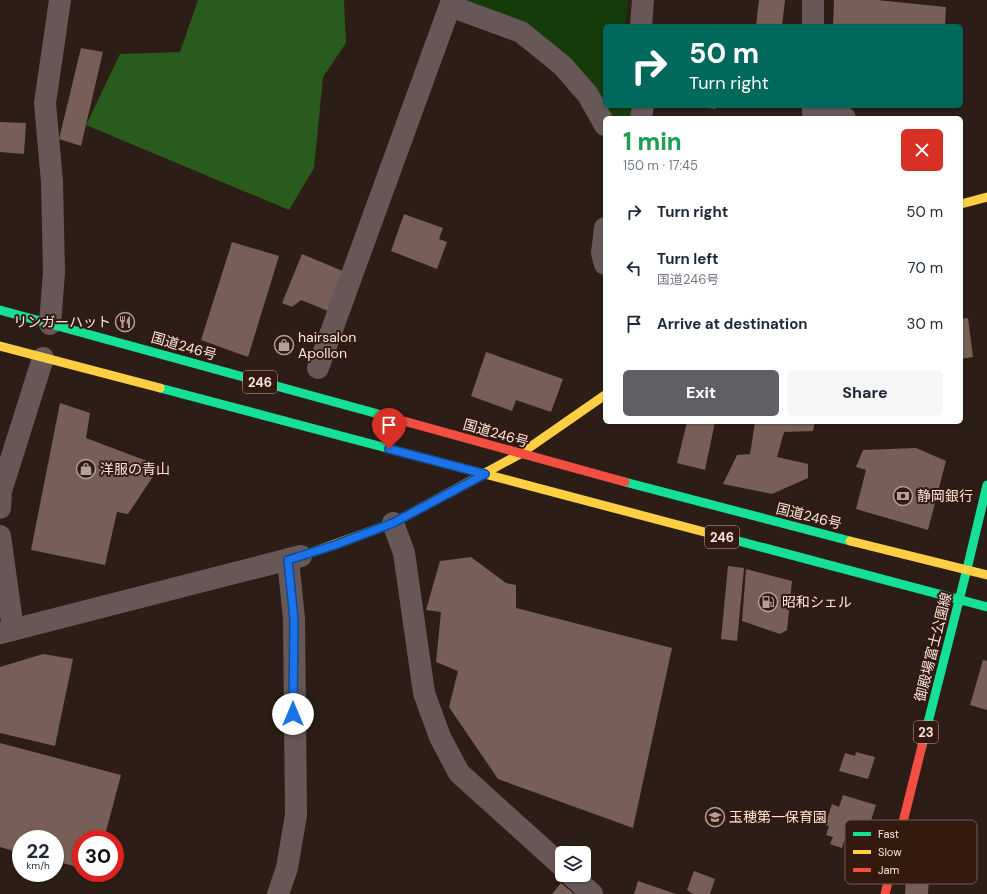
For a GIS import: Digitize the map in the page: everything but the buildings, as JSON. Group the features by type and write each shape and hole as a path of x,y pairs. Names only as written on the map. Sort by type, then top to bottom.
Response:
{"main road":[{"path":"963,203 987,197"},
{"name":"国道246号","path":"0,310 727,510 987,575"},
{"name":"246","path":"0,346 987,607"},
{"path":"310,553 393,523 485,474 520,454 603,396"},
{"name":"御殿場富士公園線","path":"904,820 987,485"},
{"name":"御殿場富士公園線","path":"885,894 888,884"}],"street":[{"path":"50,324 54,272 52,182 45,103 60,0"},
{"path":"641,24 643,0"},
{"path":"813,0 813,24"},
{"path":"318,368 450,6 522,32 563,66 588,95 603,121"},
{"path":"813,108 813,115 824,116"},
{"path":"603,245 603,257"},
{"path":"0,508 1,491 43,358"},
{"path":"393,523 404,553 424,693 440,737 459,773 555,860"},
{"path":"0,536 7,631 288,560 310,553"},
{"path":"278,894 287,868 296,815 294,619 288,560"},
{"path":"579,882 592,894"}],"green space":[{"path":"198,0 344,0 346,43 323,77 314,168 289,210 86,125 120,54 180,52"},
{"path":"466,0 628,0 625,24 603,24 603,108 632,108 630,116 607,116 479,7"}],"traffic: fast":[{"path":"0,310 400,420"},
{"path":"160,388 428,459"},
{"path":"625,482 850,541"},
{"path":"967,569 987,485"},
{"path":"712,534 987,607"},
{"path":"922,746 967,569"}],"traffic: slow":[{"path":"963,203 987,197"},
{"path":"0,346 160,388"},
{"path":"310,553 393,523 520,454 603,396"},
{"path":"428,459 712,534"},
{"path":"850,541 987,575"}],"traffic: jam":[{"path":"400,420 625,482"},
{"path":"904,820 922,746"},
{"path":"885,894 888,884"}],"place":[{"name":"リンガーハット","path":"125,322"},
{"name":"hairsalon Apollon","path":"284,345"},
{"name":"洋服の青山","path":"86,469"},
{"name":"静岡銀行","path":"903,496"},
{"name":"昭和シェル","path":"768,602"},
{"name":"玉穂第一保育園","path":"715,817"}],"route":[{"path":"293,714 294,619 288,560 335,545 393,523 485,474 389,449"}]}
